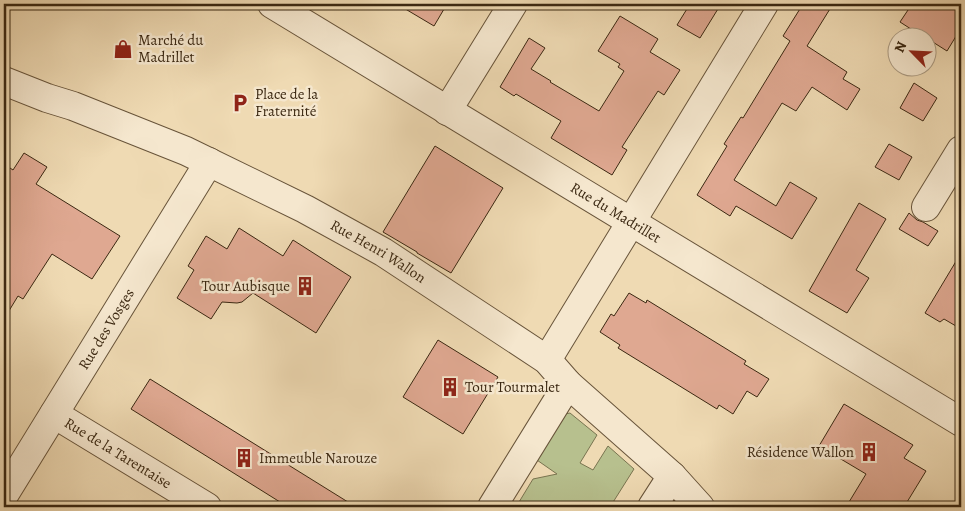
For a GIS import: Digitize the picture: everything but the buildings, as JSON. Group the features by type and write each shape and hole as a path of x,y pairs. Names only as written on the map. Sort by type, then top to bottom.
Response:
{"street":[{"name":"Rue du Madrillet","path":"272,4 961,422"},
{"path":"447,111 514,4"},
{"path":"547,360 764,4"},
{"name":"Rue Henri Wallon","path":"4,81 186,151 305,209 383,252 547,360 568,384 672,476 700,507"},
{"path":"926,207 961,150"},
{"name":"Rue des Vosges","path":"4,495 209,162"},
{"path":"492,507 568,384"},
{"name":"Rue de la Tarentaise","path":"54,414 207,507"},
{"path":"652,507 672,476"}],"green space":[{"path":"570,413 597,435 580,463 593,470 608,446 634,469 610,507 603,505 601,507 516,507 533,479 557,474 534,458 565,414"}],"place":[{"name":"Marché du Madrillet","path":"123,49"},
{"name":"Place de la Fraternité","path":"240,103"},
{"name":"Tour Aubisque","path":"305,286"},
{"name":"Tour Tourmalet","path":"450,387"},
{"name":"Résidence Wallon","path":"869,452"},
{"name":"Immeuble Narouze","path":"244,458"}]}
